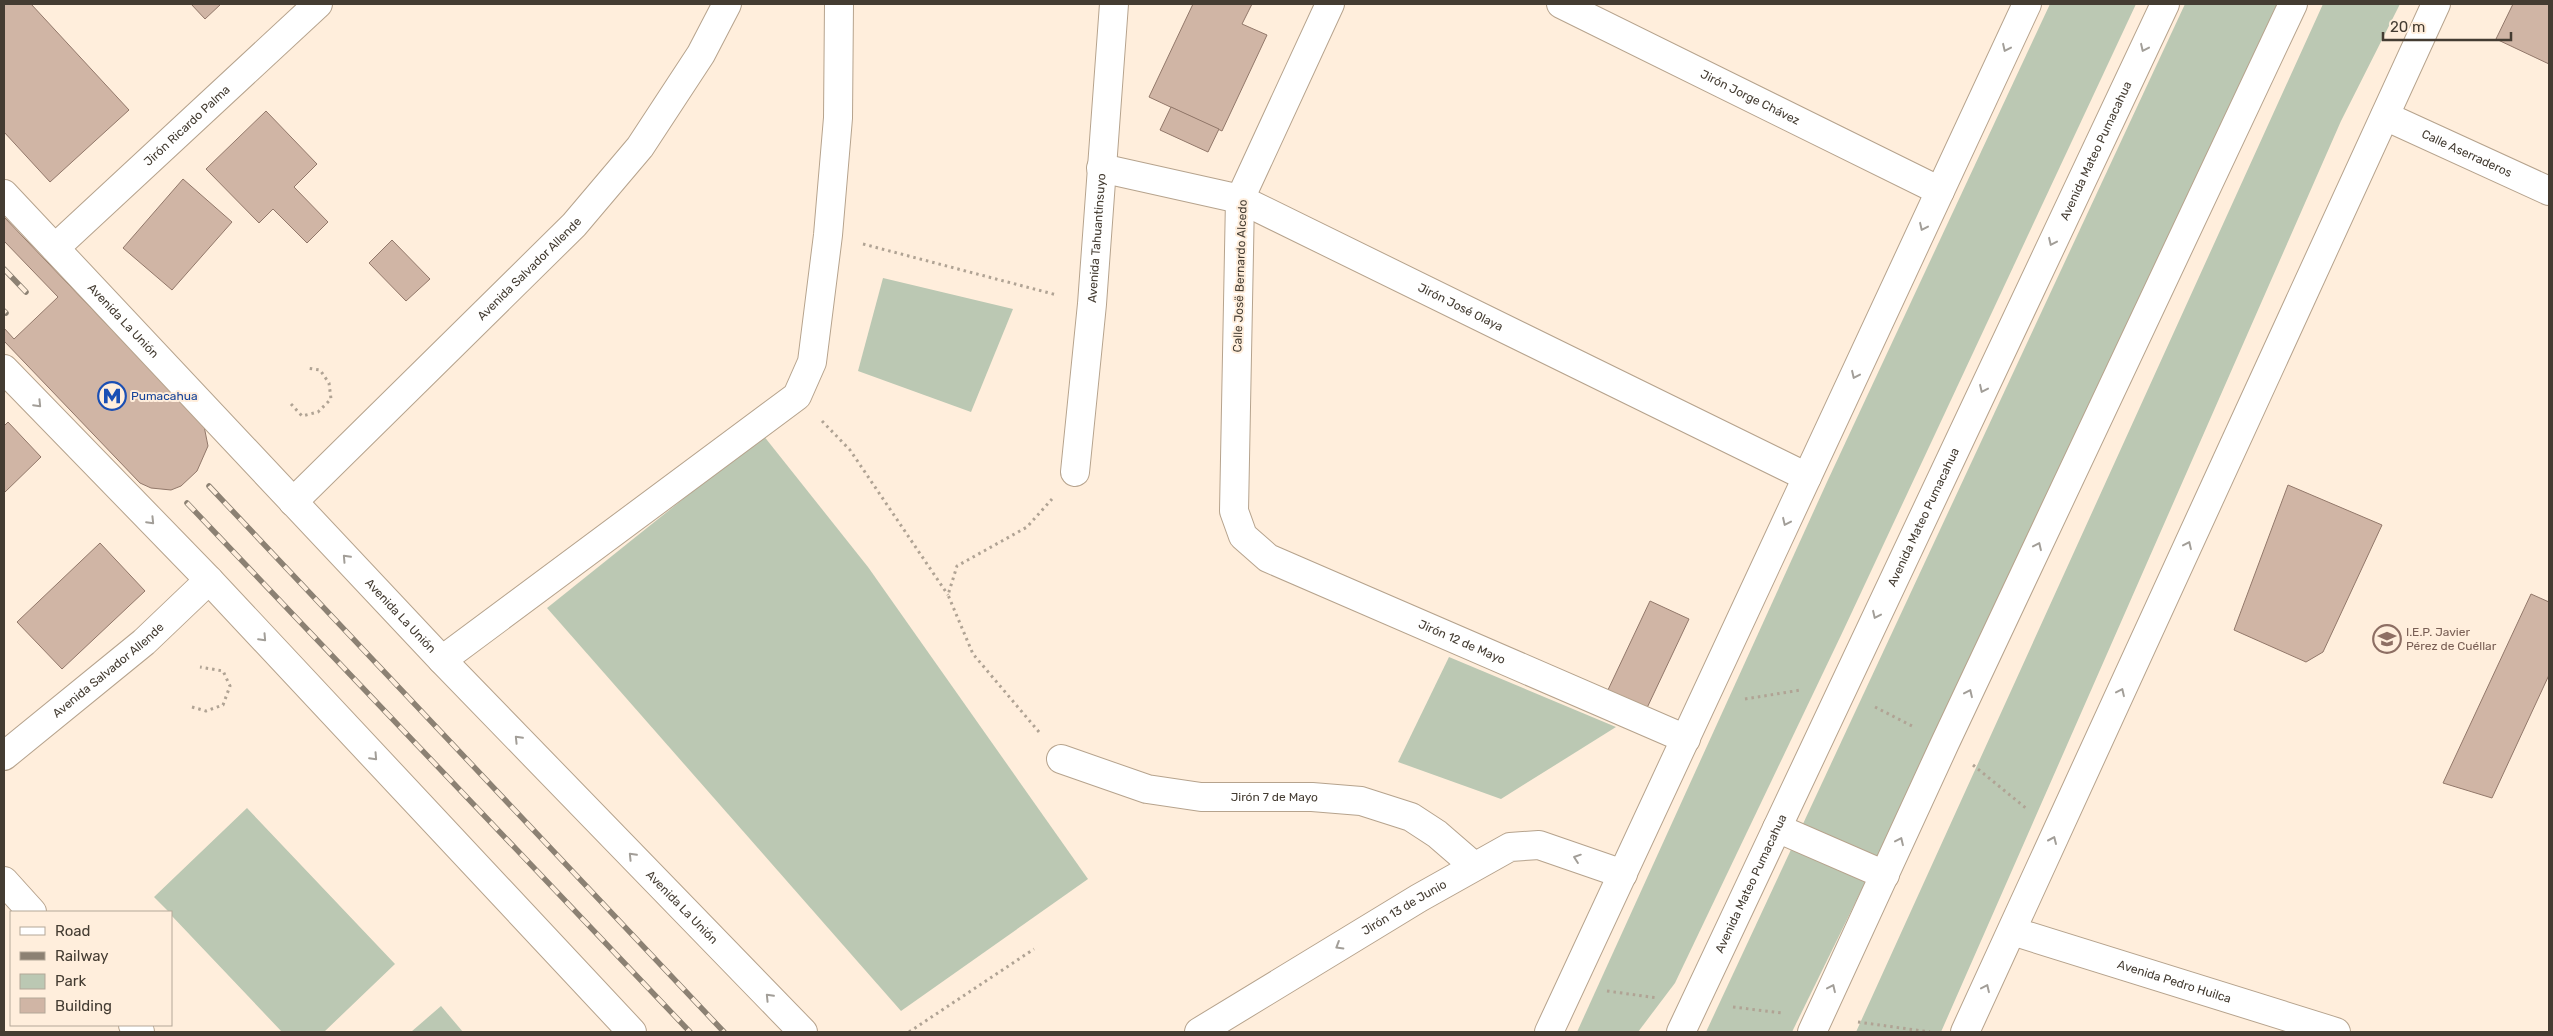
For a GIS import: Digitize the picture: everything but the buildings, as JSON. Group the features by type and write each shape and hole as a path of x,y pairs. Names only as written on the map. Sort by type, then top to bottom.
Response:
{"street":[{"name":"Jirón Ricardo Palma","path":"55,248 318,4"},
{"name":"Avenida Salvador Allende","path":"293,502 574,225 640,147 701,54 727,4"},
{"path":"442,660 797,396 812,362 828,235 838,118 839,4"},
{"name":"Avenida Tahuantinsuyo","path":"1075,472 1092,304 1114,4"},
{"name":"Calle Josë Bernardo Alcedo","path":"1243,536 1234,511 1240,199 1330,4"},
{"name":"Jirón Jorge Chávez","path":"1561,4 1940,191"},
{"path":"1550,1032 2027,4"},
{"name":"Avenida Mateo Pumacahua","path":"1682,1032 1841,689 2165,4"},
{"path":"1816,1024 1945,742 2293,4"},
{"path":"1965,1032 2436,4"},
{"name":"Calle Aserraderos","path":"2385,116 2549,191"},
{"name":"Jirón José Olaya","path":"1101,168 1240,199 1807,477"},
{"name":"Avenida La Unión","path":"4,194 442,660 803,1032"},
{"path":"4,370 209,580 632,1032"},
{"name":"Jirón 12 de Mayo","path":"1243,536 1268,558 1686,739"},
{"name":"Avenida Salvador Allende","path":"4,756 144,642 209,580"},
{"name":"Jirón 7 de Mayo","path":"1061,759 1147,789 1192,796 1312,797 1361,801 1411,817 1438,834 1474,866"},
{"path":"1777,828 1884,875"},
{"name":"Jirón 13 de Junio","path":"1199,1032 1474,866 1510,848 1539,845 1624,874"},
{"path":"4,881 31,911"},
{"name":"Avenida Pedro Huilca","path":"2012,931 2336,1032"}],"path":[{"path":"828,235 1092,304"},
{"path":"291,404 302,416 318,412 331,399 329,383 320,370 307,368"},
{"path":"797,396 850,450 948,595 973,654 1061,759"},
{"path":"948,595 957,566 1027,527 1075,472"},
{"path":"192,707 206,711 223,705 230,686 223,671 200,668"},
{"path":"1700,707 1792,690 1841,689 1945,742 2056,833"},
{"path":"909,1032 1034,949"},
{"path":"1572,986 1694,1003 1816,1024 1930,1032"}],"green space":[{"path":"2050,4 2136,4 1844,629 1675,983 1638,1032 1577,1032 1827,482"},
{"path":"2185,4 2286,4 1904,803 1792,1032 1706,1032"},
{"path":"2323,4 2400,4 2341,121 1941,1032 1856,1032"},
{"path":"883,278 1013,309 971,412 858,371"},
{"path":"763,435 868,567 1088,879 901,1011 547,608"},
{"path":"1449,657 1616,727 1501,799 1398,762"},
{"path":"247,808 395,964 324,1032 282,1032 172,916 172,911 168,911 154,897"},
{"path":"441,1006 463,1032 411,1032"}],"railway":[{"path":"4,269 26,292"},
{"path":"209,486 724,1032"},
{"path":"187,503 690,1032"}],"place":[{"name":"Pumacahua","path":"112,396"},
{"name":"I.E.P. Javier Pérez de Cuéllar","path":"2387,639"}]}
